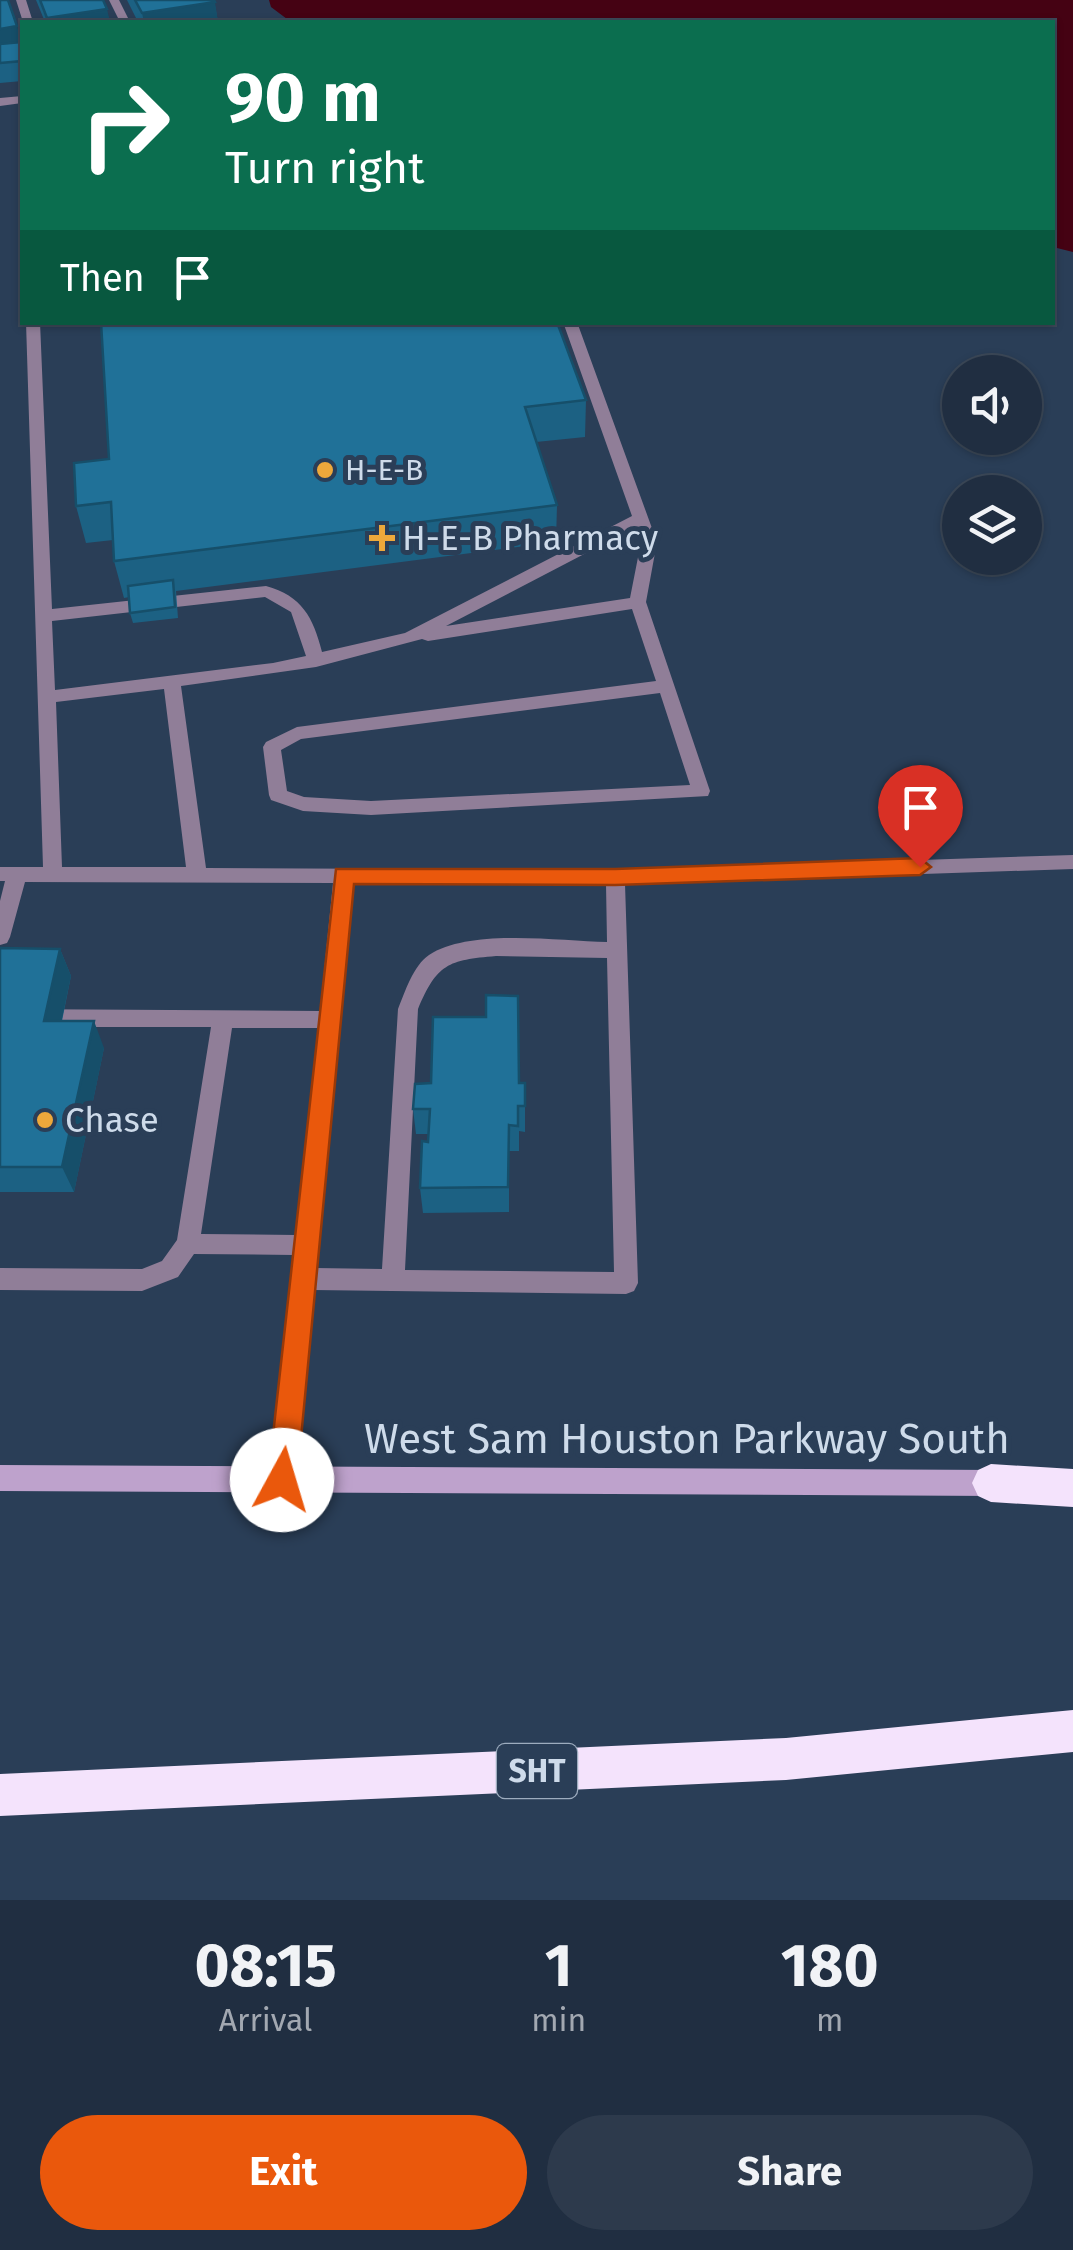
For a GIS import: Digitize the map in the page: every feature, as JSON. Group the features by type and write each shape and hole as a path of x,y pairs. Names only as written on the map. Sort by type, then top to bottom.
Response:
{"highway":[{"path":"991,1484 1073,1488"},
{"name":"SHT","path":"0,1796 786,1759 1073,1731"}],"main road":[{"name":"West Sam Houston Parkway South","path":"0,1478 991,1484 1073,1472"}],"lane":[{"path":"33,325 53,874"},
{"path":"571,325 649,542 638,602 666,686 701,792 371,808 303,804 278,795 272,747 298,733 666,686"},
{"path":"410,638 641,518"},
{"path":"44,616 266,591 281,595 300,608 316,661"},
{"path":"47,697 316,661 410,638 638,602"},
{"path":"172,681 198,875"},
{"path":"0,937 9,874 615,877 1073,862"},
{"path":"282,1480 344,875"},
{"path":"303,1280 626,1283 615,877"},
{"path":"393,1281 408,1009 426,973 434,963 460,949 617,950"},
{"path":"0,1018 329,1020"},
{"path":"0,1280 142,1280 170,1269 188,1244 223,1019"},
{"path":"188,1244 306,1245"}],"shaded area":[{"path":"269,0 1073,0 1073,252 1055,248 1055,20 288,20 271,7"}],"building":[{"path":"0,0 8,0 17,26 0,29"},
{"path":"40,0 103,0 107,9 47,18"},
{"path":"135,0 214,0 215,2 142,13"},
{"path":"20,42 20,61 0,63 0,44"},
{"name":"H-E-B","path":"101,325 558,325 586,400 525,407 557,505 114,561 111,502 76,506 74,463 109,459"},
{"path":"173,580 175,607 130,613 128,586"},
{"name":"Chase","path":"0,948 60,949 44,1021 94,1021 62,1167 0,1167"},
{"path":"486,995 518,996 519,1083 525,1083 525,1106 518,1106 518,1126 509,1125 508,1187 420,1188 422,1141 428,1142 430,1109 413,1109 415,1084 431,1083 433,1017 486,1017"}],"place":[{"name":"H-E-B","path":"325,470"},
{"name":"H-E-B Pharmacy","path":"382,538"},
{"name":"Chase","path":"45,1120"}],"route":[{"path":"282,1480 344,875 615,877 920,867"}]}
